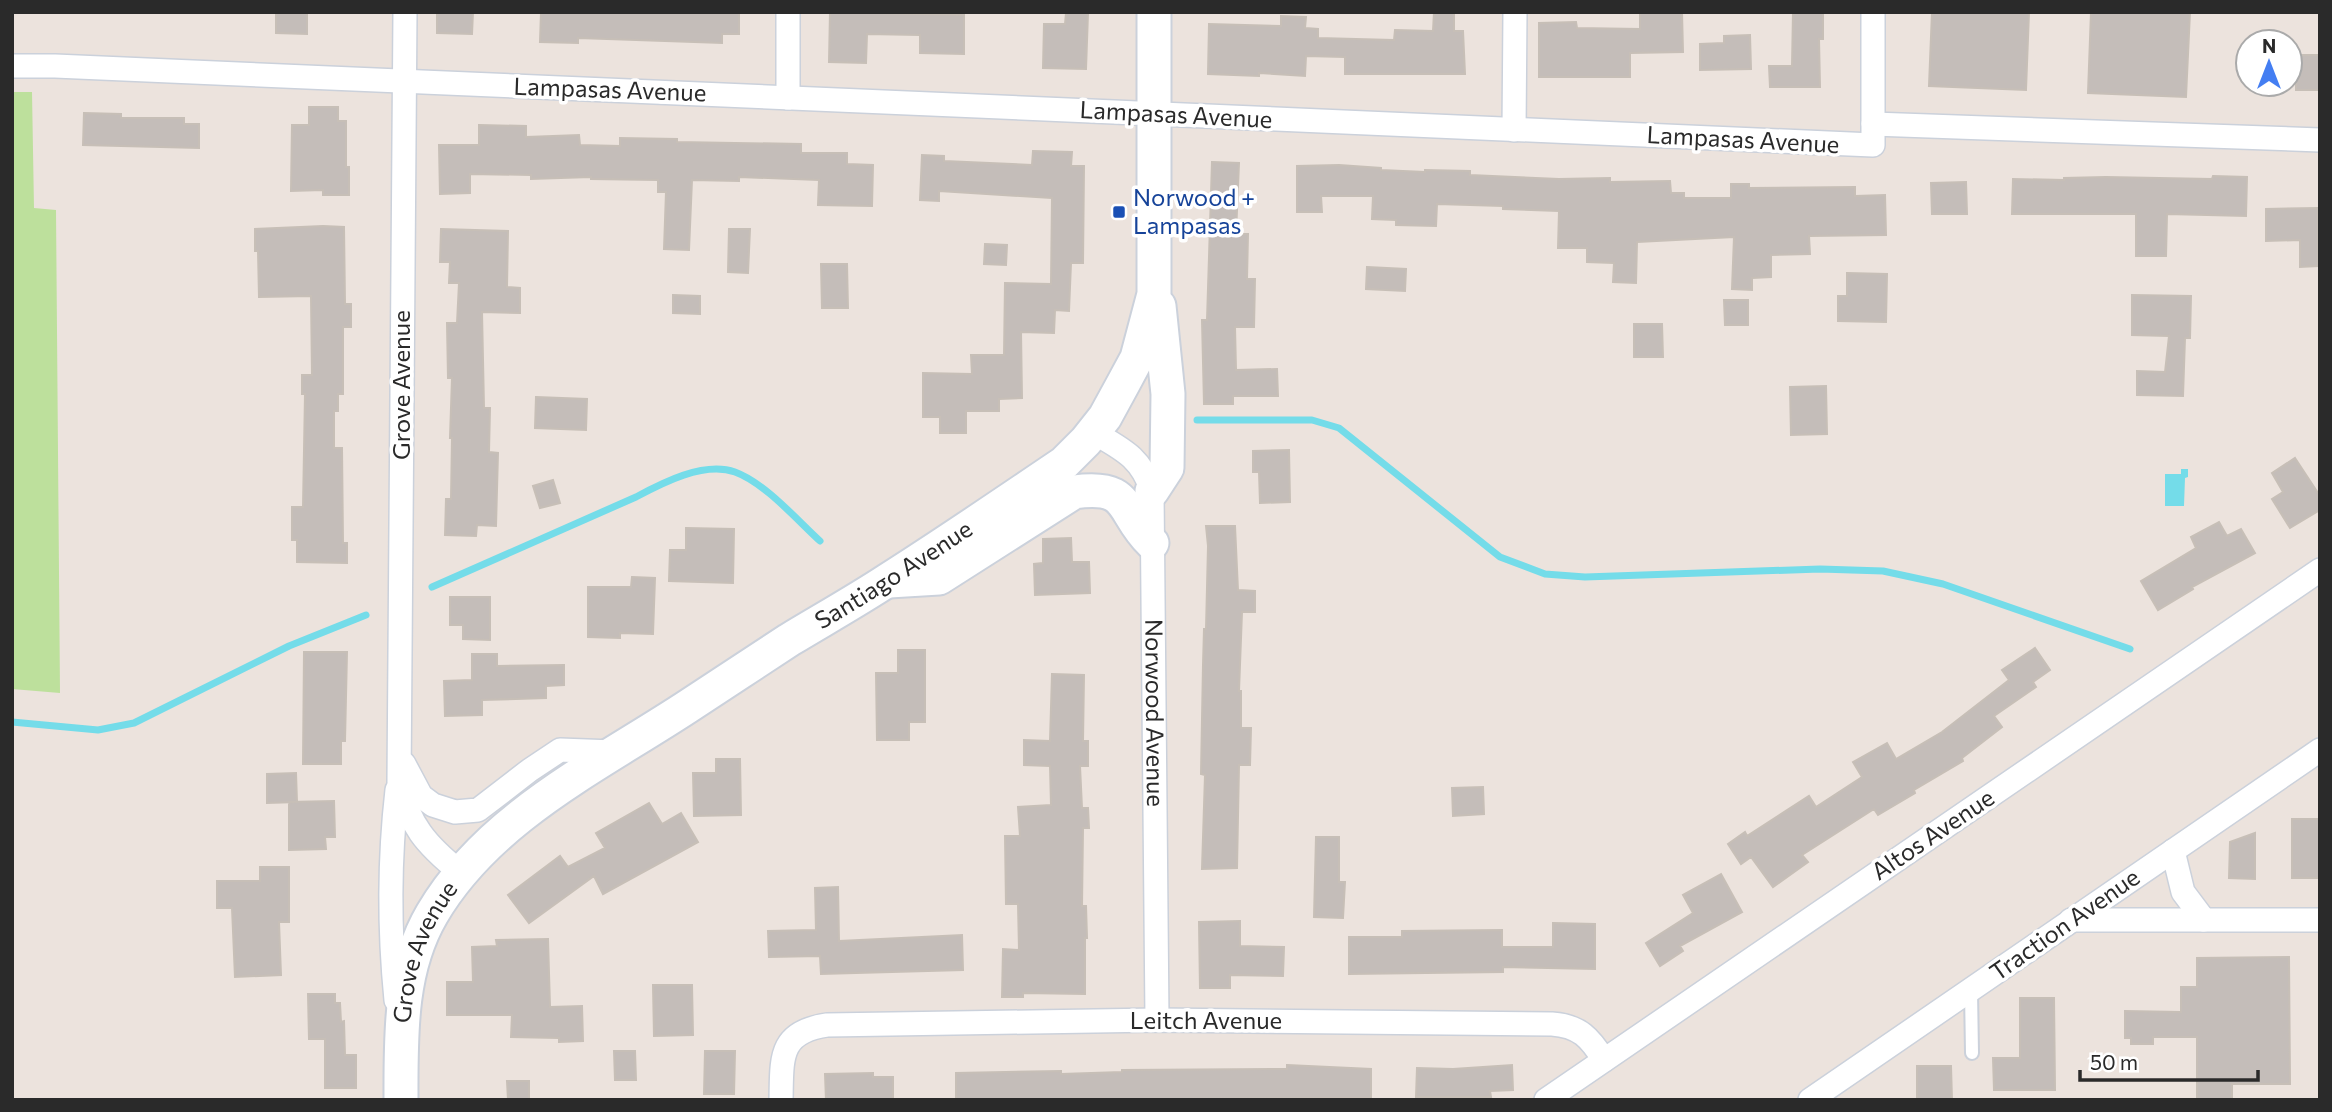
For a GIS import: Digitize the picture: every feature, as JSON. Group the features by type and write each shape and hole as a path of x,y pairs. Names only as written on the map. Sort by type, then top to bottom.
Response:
{"main road":[{"path":"1152,491 1167,468 1168,394 1155,270 1154,12"},
{"name":"Santiago Avenue","path":"460,872 485,847 541,801 790,640 887,581 1064,463 1105,417 1137,358 1154,294 1155,270"},
{"path":"887,581 939,578 1074,492 1096,489 1113,494 1129,509 1138,529 1152,543"},
{"name":"Grove Avenue","path":"401,1100 405,996 416,950 430,916 460,872"}],"street":[{"name":"Grove Avenue","path":"405,12 400,782 408,813 432,850 460,872"},
{"path":"788,12 788,98"},
{"path":"1514,130 1515,12"},
{"path":"1873,12 1873,124"},
{"name":"Lampasas Avenue","path":"12,66 1873,145 1873,124 2320,140"},
{"name":"Norwood Avenue","path":"1093,432 1129,453 1140,464 1152,491 1157,1020"},
{"name":"Altos Avenue","path":"1546,1100 2320,570"},
{"path":"400,759 421,796 433,805 455,812 478,810 560,750 614,752"},
{"name":"Traction Avenue","path":"1810,1100 2320,750"},
{"name":"Grove Avenue","path":"400,759 391,839 391,950 401,1047"},
{"path":"2173,851 2183,892 2204,920"},
{"path":"2071,920 2320,920"},
{"name":"Leitch Avenue","path":"781,1100 782,1057 785,1049 795,1036 815,1027 837,1025 1157,1020 1558,1024 1589,1037 1604,1060"}],"lane":[{"path":"1970,990 1972,1053"}],"green space":[{"path":"12,92 32,92 34,208 56,210 60,693 12,689"}],"water":[{"path":"2181,469 2188,469 2184,506 2165,506 2165,474 2181,474"}],"building":[{"path":"276,12 307,12 307,34 276,33"},
{"path":"437,12 473,12 472,34 437,33"},
{"path":"541,12 739,12 739,34 722,34 722,43 578,38 578,43 540,42"},
{"path":"830,12 964,15 964,54 920,53 920,35 867,34 866,63 829,62"},
{"path":"1434,12 1454,12 1454,31 1463,31 1465,74 1345,74 1345,57 1306,56 1305,76 1208,74 1209,24 1281,26 1281,16 1306,17 1305,28 1318,29 1318,38 1394,40 1395,30 1433,31"},
{"path":"1640,12 1682,12 1683,52 1630,53 1630,77 1539,77 1539,23 1576,22 1577,28 1640,29"},
{"path":"1793,12 1823,12 1823,39 1819,39 1820,87 1770,87 1769,66 1792,66"},
{"path":"1932,12 2029,12 2026,90 1929,86"},
{"path":"2091,12 2190,12 2186,97 2088,93"},
{"path":"1066,13 1088,13 1086,69 1043,68 1044,24 1065,24"},
{"path":"1750,35 1751,69 1700,70 1700,44 1724,43 1724,36"},
{"path":"2304,55 2320,55 2320,90 2304,90"},
{"path":"309,107 338,107 338,121 346,121 349,195 323,195 323,190 291,191 292,125 309,125"},
{"path":"84,113 121,114 121,118 184,118 184,124 199,124 199,148 83,145"},
{"path":"479,125 526,126 526,137 579,135 580,145 620,146 620,138 677,139 677,142 801,144 801,153 847,153 847,164 873,165 872,206 818,205 819,180 739,177 739,181 692,180 689,250 664,249 666,192 658,192 658,180 591,177 531,179 531,175 470,174 470,193 440,194 439,145 479,145"},
{"path":"1033,151 1072,152 1071,166 1084,166 1083,263 1071,263 1069,311 1055,310 1054,333 1021,332 1022,398 999,399 999,411 966,411 966,433 940,433 940,417 923,417 923,373 972,374 971,355 1004,355 1005,283 1051,284 1052,198 939,191 939,201 920,200 922,155 944,156 944,161 1032,165"},
{"path":"1212,162 1239,163 1236,234 1248,234 1247,279 1255,279 1254,327 1235,327 1236,370 1277,369 1278,396 1233,396 1233,404 1204,404 1202,320 1207,320"},
{"path":"1339,165 1381,170 1470,171 1470,175 1610,178 1610,182 1670,181 1671,193 1684,193 1684,198 1731,198 1731,184 1749,184 1749,188 1855,187 1855,196 1885,195 1886,235 1809,236 1810,254 1771,255 1771,277 1752,278 1752,290 1732,289 1734,237 1637,242 1636,283 1613,282 1614,263 1587,262 1587,248 1558,248 1559,211 1437,204 1436,226 1396,225 1396,220 1372,219 1373,196 1321,196 1322,212 1297,212 1297,166"},
{"path":"2213,176 2247,177 2246,216 2167,214 2166,256 2136,256 2136,214 2012,214 2013,179 2212,179"},
{"path":"1966,182 1967,214 1932,214 1931,183"},
{"path":"2318,208 2318,266 2300,267 2300,240 2266,241 2266,209"},
{"path":"344,227 345,304 351,304 351,327 343,327 343,394 338,394 338,411 334,411 334,448 342,448 343,543 347,543 347,563 297,562 297,540 292,540 292,507 303,507 305,394 302,394 302,375 312,375 311,296 259,297 258,251 255,251 255,229"},
{"path":"441,229 508,231 507,287 520,288 520,313 482,312 484,408 490,408 489,452 498,453 496,526 477,525 476,536 445,535 446,499 451,499 452,438 452,378 448,378 447,323 457,323 459,283 449,283 450,262 440,262"},
{"path":"729,229 750,229 748,273 728,272"},
{"path":"985,244 1007,245 1006,265 984,264"},
{"path":"821,264 847,264 848,308 822,308"},
{"path":"1367,267 1406,269 1405,291 1366,289"},
{"path":"1847,273 1887,274 1886,322 1838,321 1838,296 1847,296"},
{"path":"673,295 700,296 700,314 673,313"},
{"path":"2132,295 2191,296 2190,338 2185,338 2183,396 2137,395 2137,371 2165,372 2169,336 2132,335"},
{"path":"1724,300 1748,300 1748,325 1725,325"},
{"path":"1634,324 1662,324 1663,357 1634,357"},
{"path":"1826,386 1827,434 1791,435 1790,387"},
{"path":"536,397 587,399 586,430 535,428"},
{"path":"1289,450 1290,502 1260,503 1259,472 1253,472 1253,451"},
{"path":"2295,458 2320,496 2320,510 2290,528 2272,499 2283,492 2272,473"},
{"path":"553,480 560,503 540,508 533,486"},
{"path":"2219,522 2227,536 2241,529 2255,553 2192,587 2193,589 2158,610 2141,581 2196,548 2191,537"},
{"path":"1206,526 1235,526 1238,590 1255,591 1255,612 1242,612 1239,691 1241,728 1251,728 1250,765 1239,765 1237,868 1202,869 1205,775 1201,774 1203,665 1208,546"},
{"path":"686,528 734,529 733,583 669,581 670,550 686,550"},
{"path":"1071,538 1072,562 1089,562 1090,593 1035,595 1034,564 1043,563 1043,539"},
{"path":"632,577 655,578 653,634 620,633 620,638 588,637 588,587 631,587"},
{"path":"450,597 490,597 490,640 463,639 463,625 450,625"},
{"path":"2035,648 2050,670 2033,682 2036,687 1994,716 2002,727 1962,758 1963,761 1878,815 1874,809 1802,855 1808,862 1773,887 1751,857 1741,864 1728,844 1745,832 1747,836 1809,796 1816,807 1862,777 1853,762 1887,743 1896,759 1942,732 2009,680 2002,670"},
{"path":"898,650 925,650 925,722 909,722 909,740 877,740 876,673 898,673"},
{"path":"304,652 347,652 345,741 341,741 341,764 303,764"},
{"path":"472,654 497,654 497,666 564,665 564,685 546,686 546,698 482,700 482,715 445,716 444,681 472,680"},
{"path":"1052,674 1084,675 1083,741 1088,741 1088,766 1080,766 1082,808 1088,808 1089,828 1083,828 1082,906 1086,906 1087,938 1085,994 1023,993 1023,997 1002,997 1003,949 1019,950 1018,904 1006,904 1005,836 1020,836 1018,807 1051,805 1050,766 1024,765 1024,740 1050,741"},
{"path":"716,759 740,759 741,815 694,816 693,773 716,773"},
{"path":"296,773 297,802 267,803 267,774"},
{"path":"1483,787 1484,814 1453,816 1452,788"},
{"path":"334,801 335,837 325,837 326,849 289,850 289,802"},
{"path":"649,803 662,824 681,813 698,842 603,894 594,876 529,923 508,895 560,856 568,867 605,848 596,833"},
{"path":"2292,819 2320,819 2320,878 2292,878"},
{"path":"2255,833 2255,879 2229,878 2230,842"},
{"path":"1316,837 1339,837 1339,882 1345,882 1343,918 1314,917"},
{"path":"260,867 289,867 289,922 279,922 281,975 235,977 232,908 217,908 217,881 260,881"},
{"path":"1721,874 1742,912 1680,946 1683,951 1660,966 1646,943 1693,913 1683,895"},
{"path":"838,887 839,941 962,935 963,970 821,974 820,956 769,957 768,931 816,930 815,888"},
{"path":"1240,921 1240,946 1284,947 1283,976 1230,975 1230,988 1200,988 1199,922"},
{"path":"1553,923 1595,924 1595,969 1503,967 1503,972 1349,974 1349,937 1402,937 1402,931 1502,930 1502,947 1553,947"},
{"path":"548,939 550,1007 582,1006 583,1041 559,1042 559,1038 511,1037 512,1015 447,1015 447,982 473,982 472,947 497,946 496,940"},
{"path":"2289,957 2290,1084 2232,1084 2232,1100 2197,1100 2197,1037 2153,1037 2153,1044 2131,1044 2131,1038 2125,1038 2125,1011 2181,1012 2181,987 2197,987 2197,958"},
{"path":"653,985 692,985 693,1035 654,1036"},
{"path":"308,994 335,994 335,1003 340,1003 341,1022 344,1021 345,1055 356,1055 356,1088 325,1088 325,1039 309,1039"},
{"path":"2020,998 2054,998 2055,1090 1994,1090 1993,1058 2020,1058"},
{"path":"614,1051 635,1051 636,1080 615,1080"},
{"path":"705,1051 735,1051 734,1094 704,1094"},
{"path":"1287,1065 1371,1069 1371,1098 956,1100 956,1073 1061,1071 1061,1074 1122,1070 1287,1069"},
{"path":"1512,1065 1513,1090 1490,1091 1491,1097 1416,1097 1417,1068 1453,1069"},
{"path":"1917,1066 1951,1066 1952,1100 1917,1100"},
{"path":"873,1073 873,1077 893,1077 893,1100 826,1100 825,1074"},
{"path":"507,1081 529,1081 529,1100 508,1100"}],"waterway":[{"path":"1197,420 1312,420 1339,428 1500,557 1545,574 1585,577 1820,569 1883,571 1943,584 2130,649"},
{"path":"432,587 671,480 710,469 735,472 758,484 820,541"},
{"path":"12,722 98,730 134,723 289,646 366,615"}],"place":[{"name":"Norwood + Lampasas","path":"1119,212"}]}
